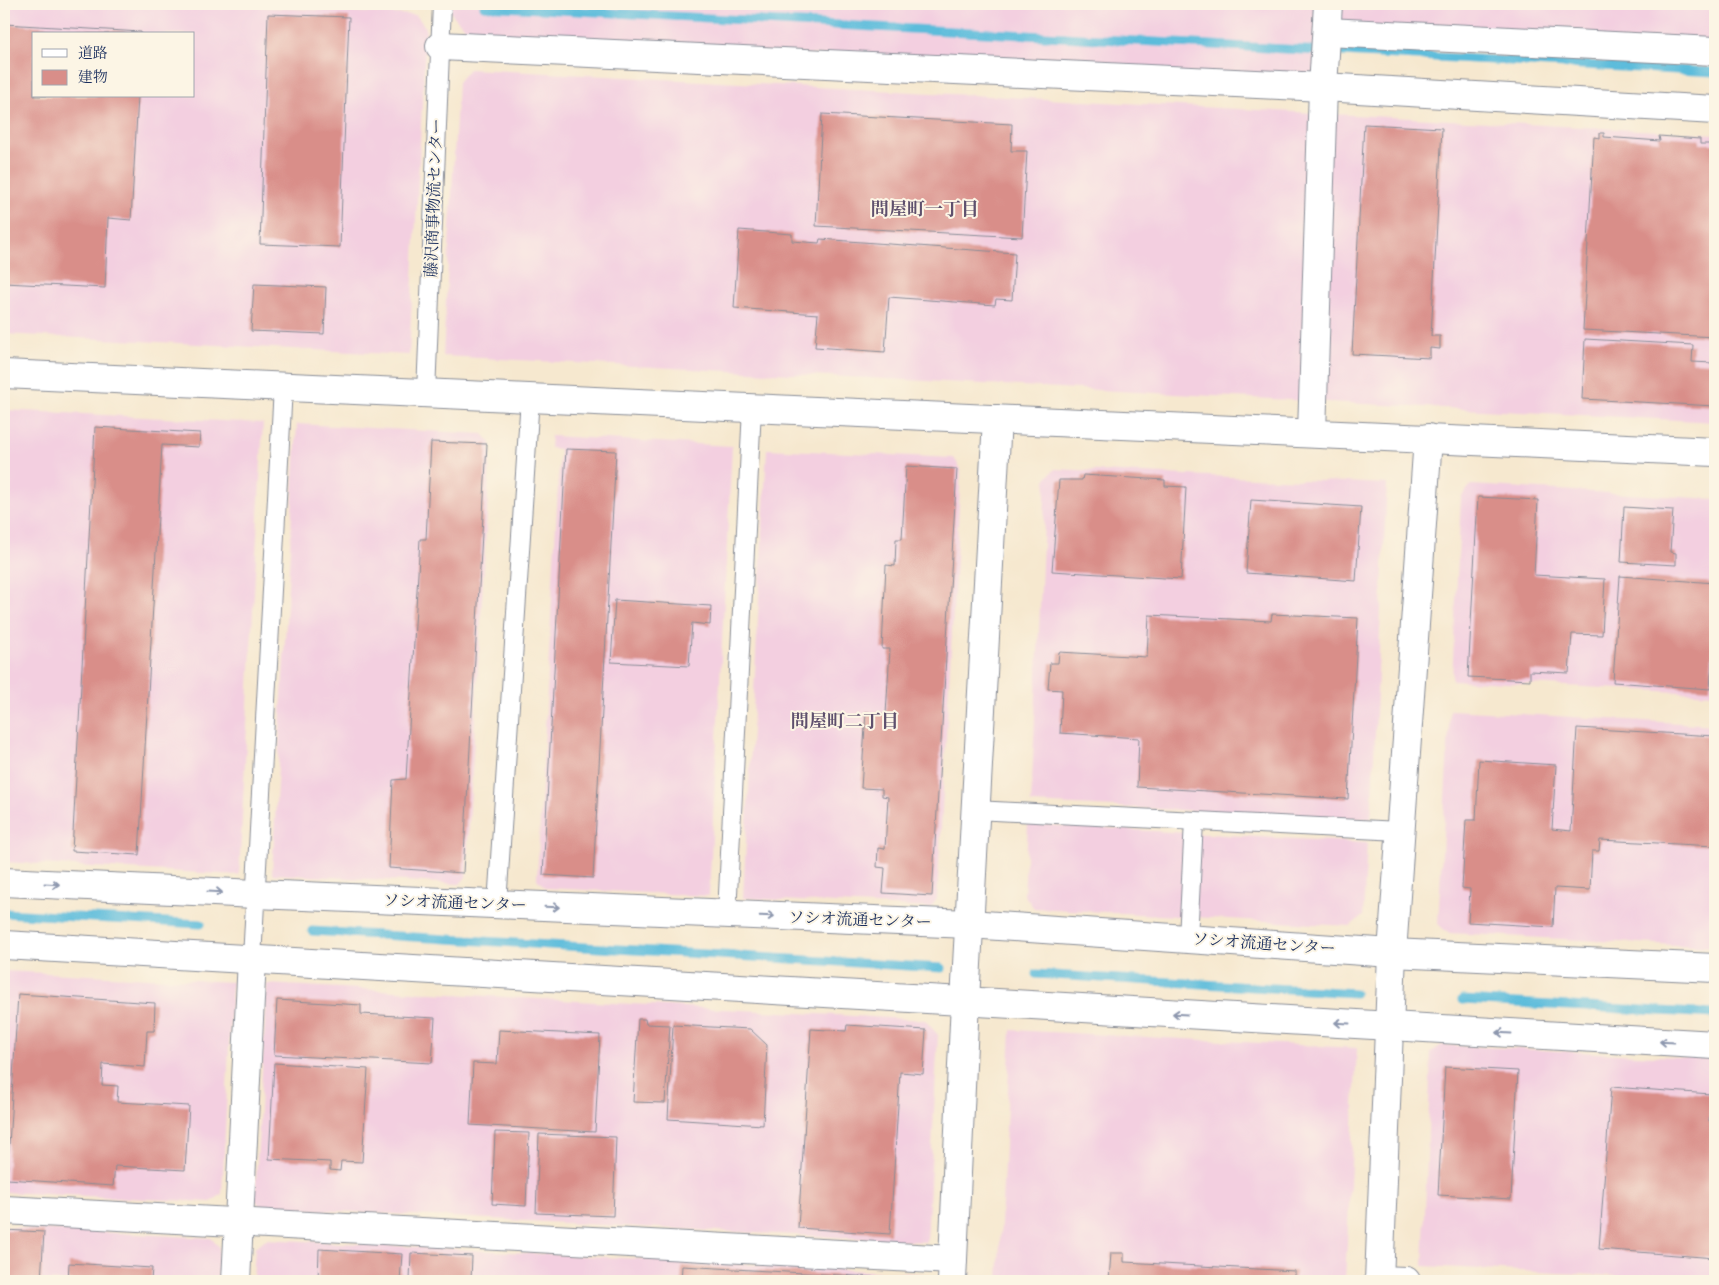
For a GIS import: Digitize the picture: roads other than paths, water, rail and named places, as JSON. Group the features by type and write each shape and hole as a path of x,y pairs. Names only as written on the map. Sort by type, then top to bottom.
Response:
{"street":[{"path":"1312,433 1323,87 1328,4"},
{"path":"1327,32 1715,51"},
{"path":"440,46 1323,87 1715,110"},
{"path":"4,374 1715,452"},
{"path":"4,1210 239,1223 952,1271 997,419"},
{"path":"1406,1281 1379,1280 1392,953 1428,438"},
{"name":"ソシオ流通センター","path":"4,882 497,905 969,924 1392,953 1715,968"},
{"path":"4,944 1715,1045"},
{"path":"236,1281 252,958"}],"lane":[{"name":"藤沢商事物流センター","path":"426,393 442,4"},
{"path":"252,958 283,387"},
{"path":"497,905 530,398"},
{"path":"727,914 752,408"},
{"path":"975,810 1400,831"},
{"path":"1188,939 1194,820"}],"waterway":[{"path":"484,6 1715,72"},
{"path":"4,913 201,924"},
{"path":"312,931 942,968"},
{"path":"1036,974 1355,993"},
{"path":"1462,1000 1715,1014"}],"district":[{"name":"問屋町一丁目","path":"925,209"},
{"name":"問屋町二丁目","path":"845,721"}]}
